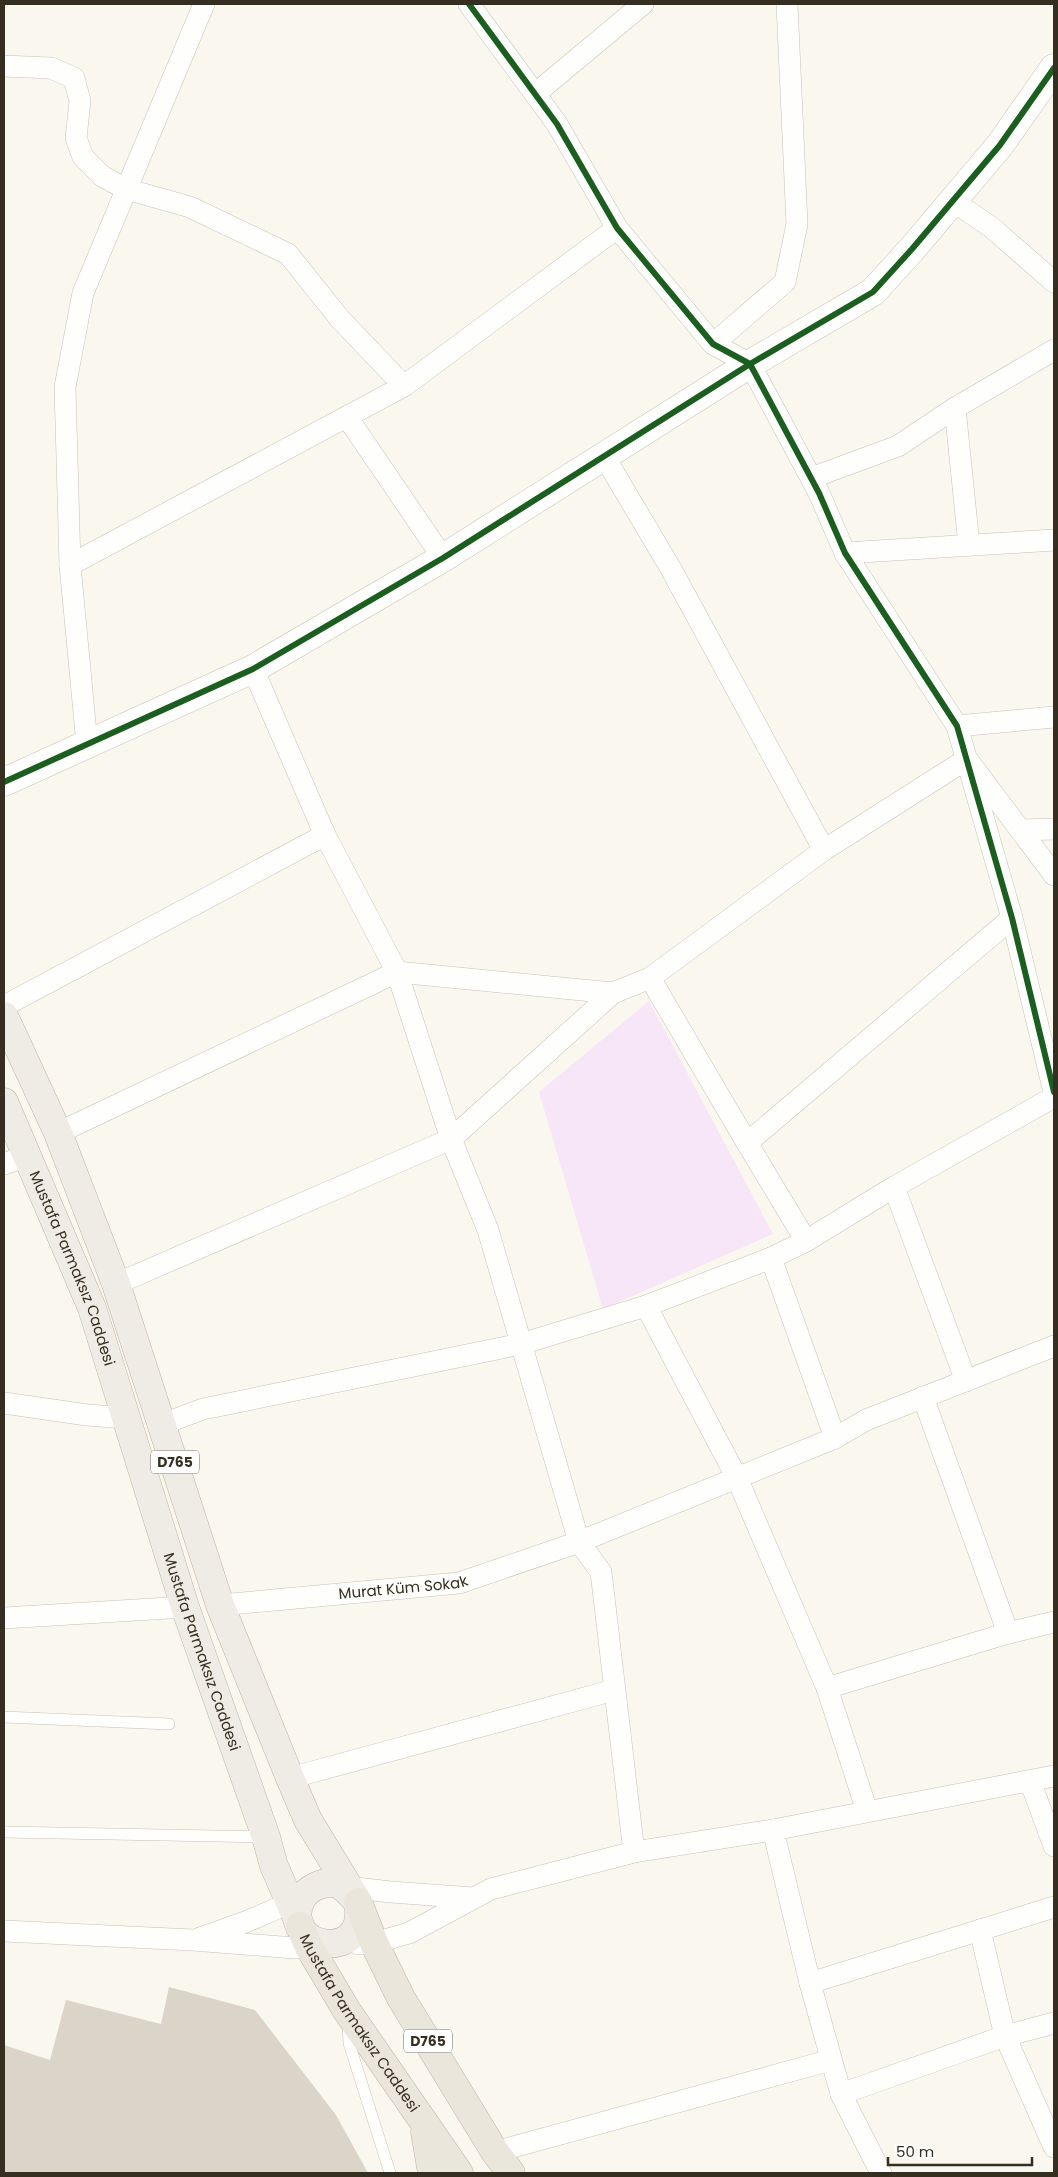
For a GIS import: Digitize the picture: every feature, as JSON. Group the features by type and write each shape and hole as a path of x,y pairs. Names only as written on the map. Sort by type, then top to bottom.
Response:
{"highway":[{"name":"D765","path":"347,1891 401,1998 503,2163"},
{"name":"Mustafa Parmaksız Caddesi","path":"308,1922 347,2011 459,2173"},
{"path":"424,2125 432,2173"}],"main road":[{"name":"Mustafa Parmaksız Caddesi","path":"4,1016 58,1133 116,1284 163,1424 220,1605 308,1820 347,1891"},
{"name":"Mustafa Parmaksız Caddesi","path":"4,1102 16,1160 92,1308 185,1607 266,1837 274,1866 308,1922"},
{"path":"324,1884 347,1891 360,1914 351,1936 340,1943 308,1922 324,1884"}],"street":[{"path":"87,744 70,565 65,387 83,293 204,4"},
{"path":"469,4 557,124 617,228 713,344 750,364 811,478 845,552 957,726 1012,918 1054,1092"},
{"path":"535,94 643,4"},
{"path":"713,344 785,282 797,224 787,4"},
{"path":"4,66 51,68 74,78 80,101 76,138 83,157 102,176 126,189 190,207 288,254 340,319 404,386"},
{"path":"4,782 253,669 443,558 750,364 873,292 1000,145 1054,68"},
{"path":"953,201 991,227 1054,282"},
{"path":"70,565 404,386 617,228"},
{"path":"811,478 898,446 954,408 1054,350"},
{"path":"1054,350 1054,356"},
{"path":"954,408 969,545"},
{"path":"347,418 443,558"},
{"path":"604,456 675,578 824,850"},
{"path":"845,552 1054,540"},
{"path":"253,669 325,835 397,972 451,1139 488,1230 579,1542 601,1572 634,1852"},
{"path":"957,726 1054,717"},
{"path":"116,1284 451,1139 613,992 650,978 824,850 967,759"},
{"path":"967,759 1054,875"},
{"path":"1020,830 1054,829"},
{"path":"4,1006 325,835"},
{"path":"748,1143 1012,918"},
{"path":"58,1133 397,972 613,992"},
{"path":"650,978 806,1241"},
{"path":"163,1424 203,1409 521,1344 646,1306 771,1258 806,1241 894,1187 1054,1096"},
{"path":"894,1187 966,1381"},
{"path":"771,1258 835,1438"},
{"path":"646,1306 737,1478 827,1688 867,1811"},
{"name":"Murat Küm Sokak","path":"220,1605 459,1583 579,1542 835,1438 866,1420 1054,1346"},
{"path":"923,1397 1008,1633"},
{"path":"5,1408 127,1418"},
{"path":"4,1618 185,1607"},
{"path":"827,1688 1008,1633 1054,1622"},
{"path":"290,1778 614,1690"},
{"path":"192,1940 247,1922 308,1922 374,1943 409,1933 491,1889 634,1852 773,1830 1054,1776"},
{"path":"1030,1781 1054,1846"},
{"path":"773,1830 810,1982 841,2094 881,2173"},
{"path":"347,1891 473,1898"},
{"path":"810,1982 1054,1907"},
{"path":"4,1931 192,1940 294,1948 308,1922"},
{"path":"980,1930 1005,2036 1054,2147"},
{"path":"841,2094 1005,2036 1054,2024"},
{"path":"503,2163 831,2060"}],"lane":[{"path":"4,1717 170,1724"},
{"path":"4,1832 266,1837"},
{"path":"347,2011 349,2043 390,2173"}],"shaded area":[{"path":"649,1001 773,1234 603,1309 539,1092"}],"building":[{"path":"169,1987 255,2010 336,2115 368,2173 4,2173 4,2045 50,2060 66,2000 161,2024"}],"cycle path":[{"path":"469,4 557,124 617,228 713,344 750,364 819,493 845,553 957,726 1012,918 1054,1092"},
{"path":"4,782 253,669 443,558 750,364 873,292 1000,145 1054,68"}]}
